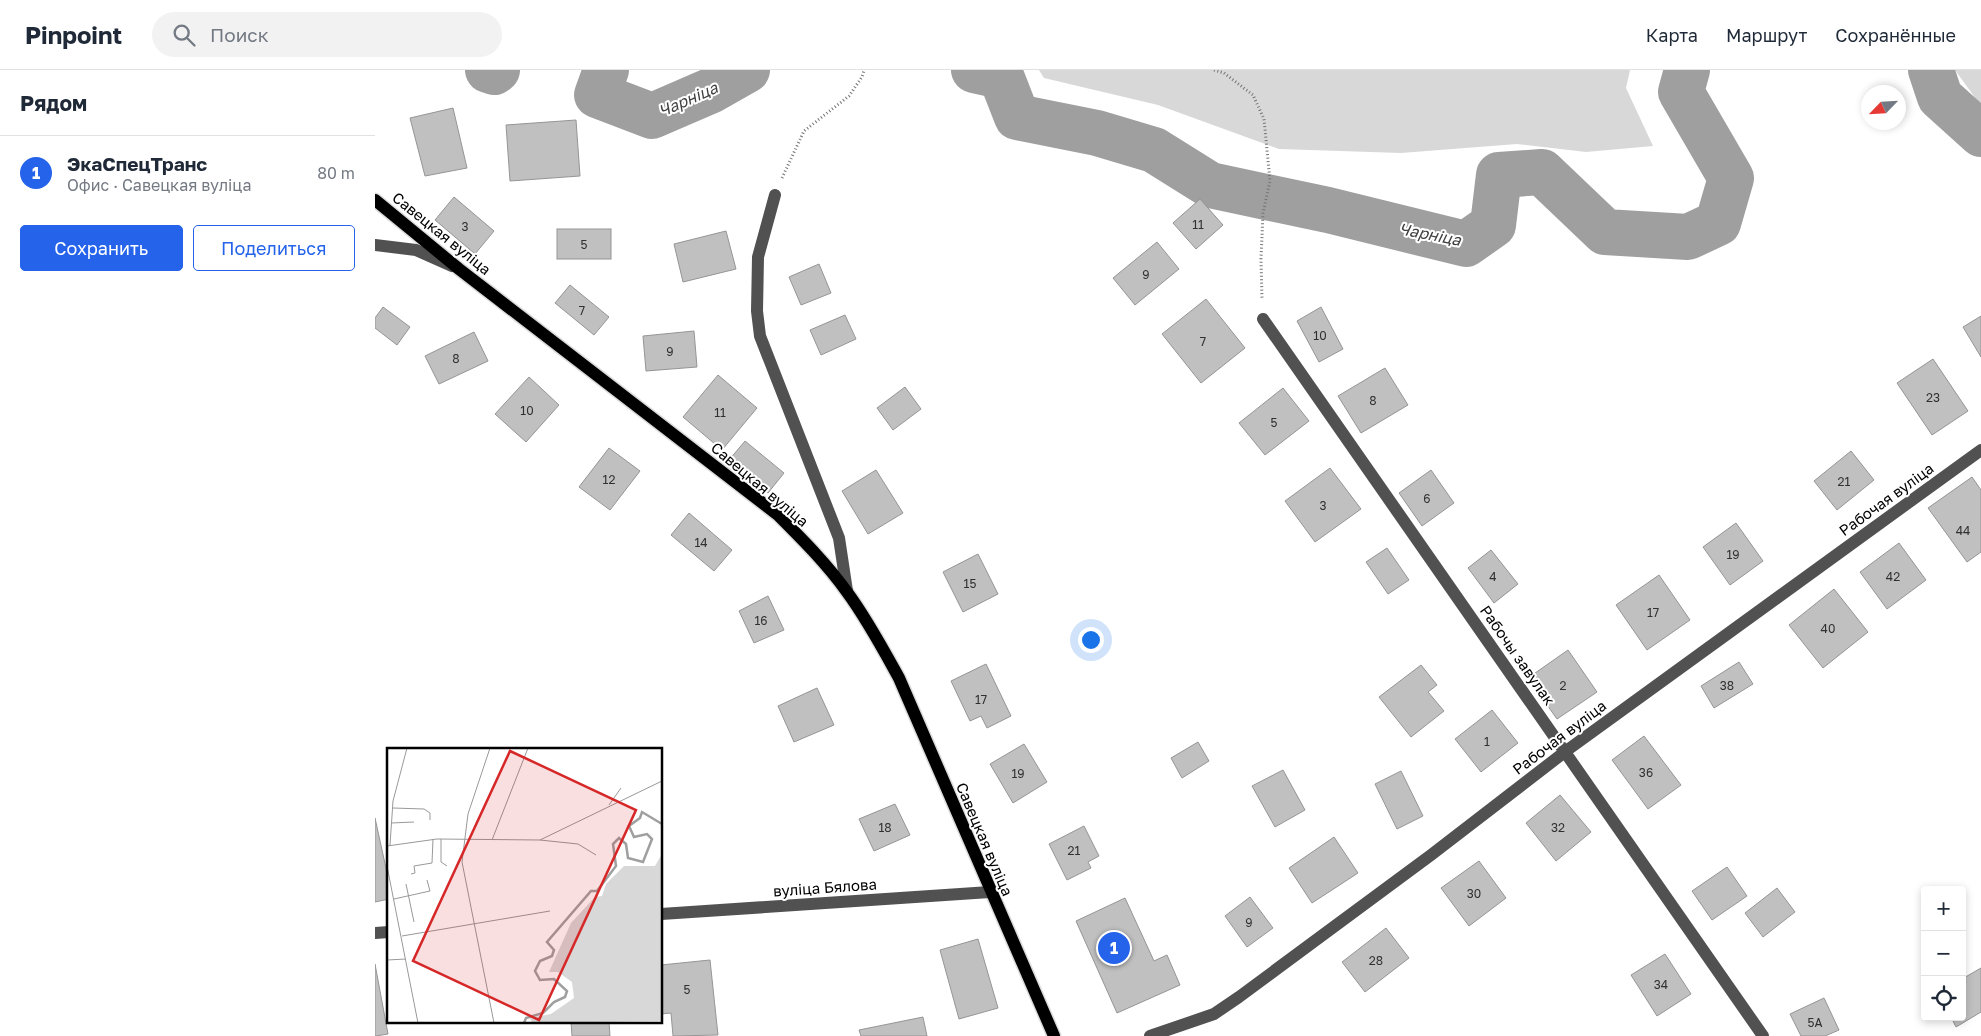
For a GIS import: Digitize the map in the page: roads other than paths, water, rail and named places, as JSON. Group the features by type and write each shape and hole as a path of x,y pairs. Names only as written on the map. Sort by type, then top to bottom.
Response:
{"main road":[{"name":"Савецкая вуліца","path":"375,200 459,269 777,515 811,548 847,591 871,627 899,678 990,892 1054,1036"}],"street":[{"path":"775,195 759,257 757,311 760,336 839,538 847,591"},
{"path":"375,245 417,250 459,269"},
{"name":"Рабочы завулак","path":"1263,318 1763,1036"},
{"name":"Рабочая вуліца","path":"1150,1036 1214,1014 1239,998 1431,855 1565,752 1981,450"},
{"name":"вуліца Бялова","path":"663,914 990,892"}],"waterway":[{"name":"Чарніца","path":"488,70 494,72 497,70"},
{"name":"Чарніца","path":"606,70 597,95 652,116 710,91 747,70"},
{"name":"Чарніца","path":"974,70 1001,76 1017,117 1097,133 1154,150 1210,185 1328,210 1466,244 1493,225 1499,175 1542,172 1605,232 1688,237 1718,223 1731,178 1681,92 1687,70"},
{"name":"Чарніца","path":"1931,70 1940,97 1981,134"}],"place":[{"name":"ЭкаСпецТранс","path":"1114,948"}]}
